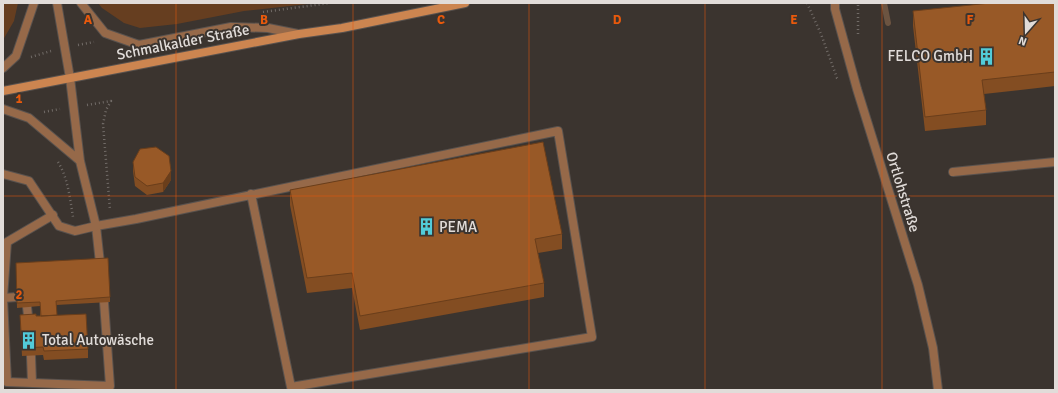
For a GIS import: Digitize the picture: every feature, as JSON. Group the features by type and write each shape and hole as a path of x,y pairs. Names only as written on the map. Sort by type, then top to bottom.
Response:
{"main road":[{"name":"Schmalkalder Straße","path":"3,91 299,34 342,28 466,3"}],"street":[{"path":"3,68 16,56 34,3"},
{"path":"57,3 70,78 80,161 96,226 100,263"},
{"path":"81,3 105,33 139,45 231,26 268,28 299,34"},
{"name":"Ortlohstraße","path":"835,3 856,89 918,286 933,348 938,390"},
{"path":"3,109 30,118 80,161"},
{"path":"3,174 29,181 59,226 75,231 96,226 251,194 558,131 592,337 291,387 251,194"},
{"path":"953,172 1055,162"},
{"path":"53,215 7,242 4,298 7,382 110,386 104,302"},
{"path":"4,298 17,297"},
{"path":"27,307 29,324"},
{"path":"31,356 32,383"}],"path":[{"path":"807,3 821,34 837,78 856,89"},
{"path":"41,112 111,101 106,110 103,124 111,223"}],"shaded area":[{"path":"3,3 18,3 14,21 3,40"},
{"path":"98,3 316,3 244,11 177,24 140,28 124,23 102,8"}],"building":[{"name":"FELCO GmbH","path":"990,3 1055,3 1055,72 982,80 986,110 925,117 913,11"},
{"name":"PEMA","path":"543,142 562,234 535,239 544,283 360,316 352,273 307,278 290,190"},
{"path":"156,147 169,156 171,171 163,183 147,186 135,177 133,162 140,149"},
{"path":"108,258 110,297 56,301 57,315 41,316 40,302 17,303 16,263"},
{"path":"36,314 36,316 41,316 86,314 88,349 44,351 43,347 22,348 20,315"}],"waterway":[{"path":"884,3 888,23"}],"place":[{"name":"FELCO GmbH","path":"986,56"},
{"name":"PEMA","path":"426,227"},
{"name":"Total Autowäsche","path":"29,340"}]}
